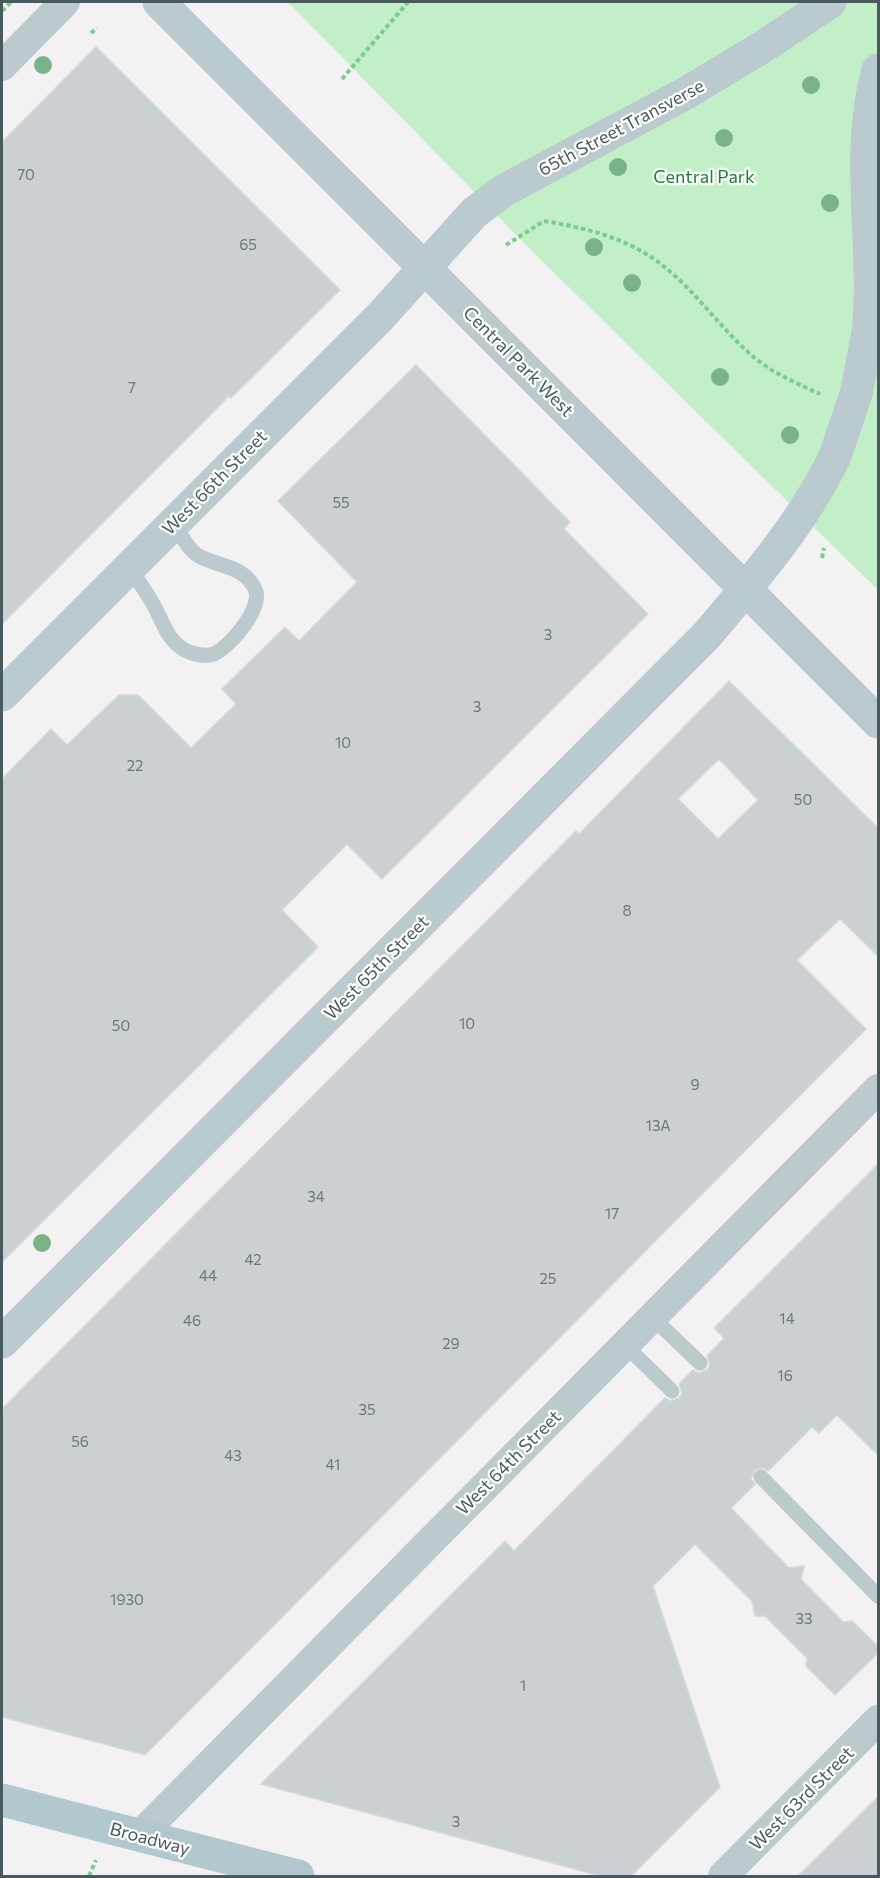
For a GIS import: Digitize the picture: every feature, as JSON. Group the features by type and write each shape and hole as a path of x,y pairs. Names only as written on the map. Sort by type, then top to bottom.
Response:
{"main road":[{"name":"Central Park West","path":"159,2 879,722"},
{"name":"65th Street Transverse","path":"425,267 474,213 503,191 688,92 764,46 830,2"},
{"path":"746,588 807,508 836,456 856,394 868,333 872,268 868,126 872,94 879,70"},
{"name":"West 66th Street","path":"2,695 128,566 380,317 425,267"},
{"name":"West 65th Street","path":"2,1342 706,636 746,588"},
{"name":"Broadway","path":"2,1800 298,1876"}],"street":[{"path":"2,66 65,2"},
{"name":"West 64th Street","path":"140,1835 879,1089"},
{"name":"West 63rd Street","path":"723,1876 879,1720"}],"lane":[{"path":"128,566 153,604 168,636 184,650 200,655 214,654 228,643 249,618 257,600 256,591 248,579 233,568 200,557 191,549 173,522"},
{"path":"652,1317 700,1363"},
{"path":"625,1344 672,1391"},
{"path":"761,1478 879,1596"}],"path":[{"path":"2,11 11,2"},
{"path":"342,79 408,2"},
{"path":"92,33 97,28"},
{"path":"506,245 544,221 588,228 625,243 662,265 757,359 794,382 824,395"},
{"path":"89,1876 97,1857"}],"green space":[{"name":"Central Park","path":"288,2 878,2 878,590 536,255"}],"building":[{"path":"96,47 340,290 231,398 229,396 2,624 2,142"},
{"path":"416,365 570,522 564,529 648,614 382,879 347,844 282,910 318,947 2,1262 2,779 51,729 67,745 119,695 138,695 191,748 236,704 222,689 285,627 299,641 357,582 278,501"},
{"path":"729,681 879,829 879,957 840,919 797,960 866,1029 145,1755 2,1717 2,1409 576,831 579,834","holes":["719,759 758,800 718,839 678,799"]},
{"path":"879,1163 879,1456 837,1415 819,1433 812,1427 768,1471 763,1468 755,1470 751,1479 755,1484 731,1508 789,1568 804,1566 801,1579 843,1622 852,1621 879,1647 879,1652 835,1695 806,1666 807,1658 765,1616 755,1616 752,1601 695,1544 653,1586 720,1787 631,1876 600,1876 261,1784 505,1541 514,1551 665,1398 670,1401 679,1398 682,1393 679,1384 693,1370 698,1373 707,1370 710,1365 707,1356 724,1338 714,1328"},
{"path":"879,1796 879,1876 798,1876"}]}
